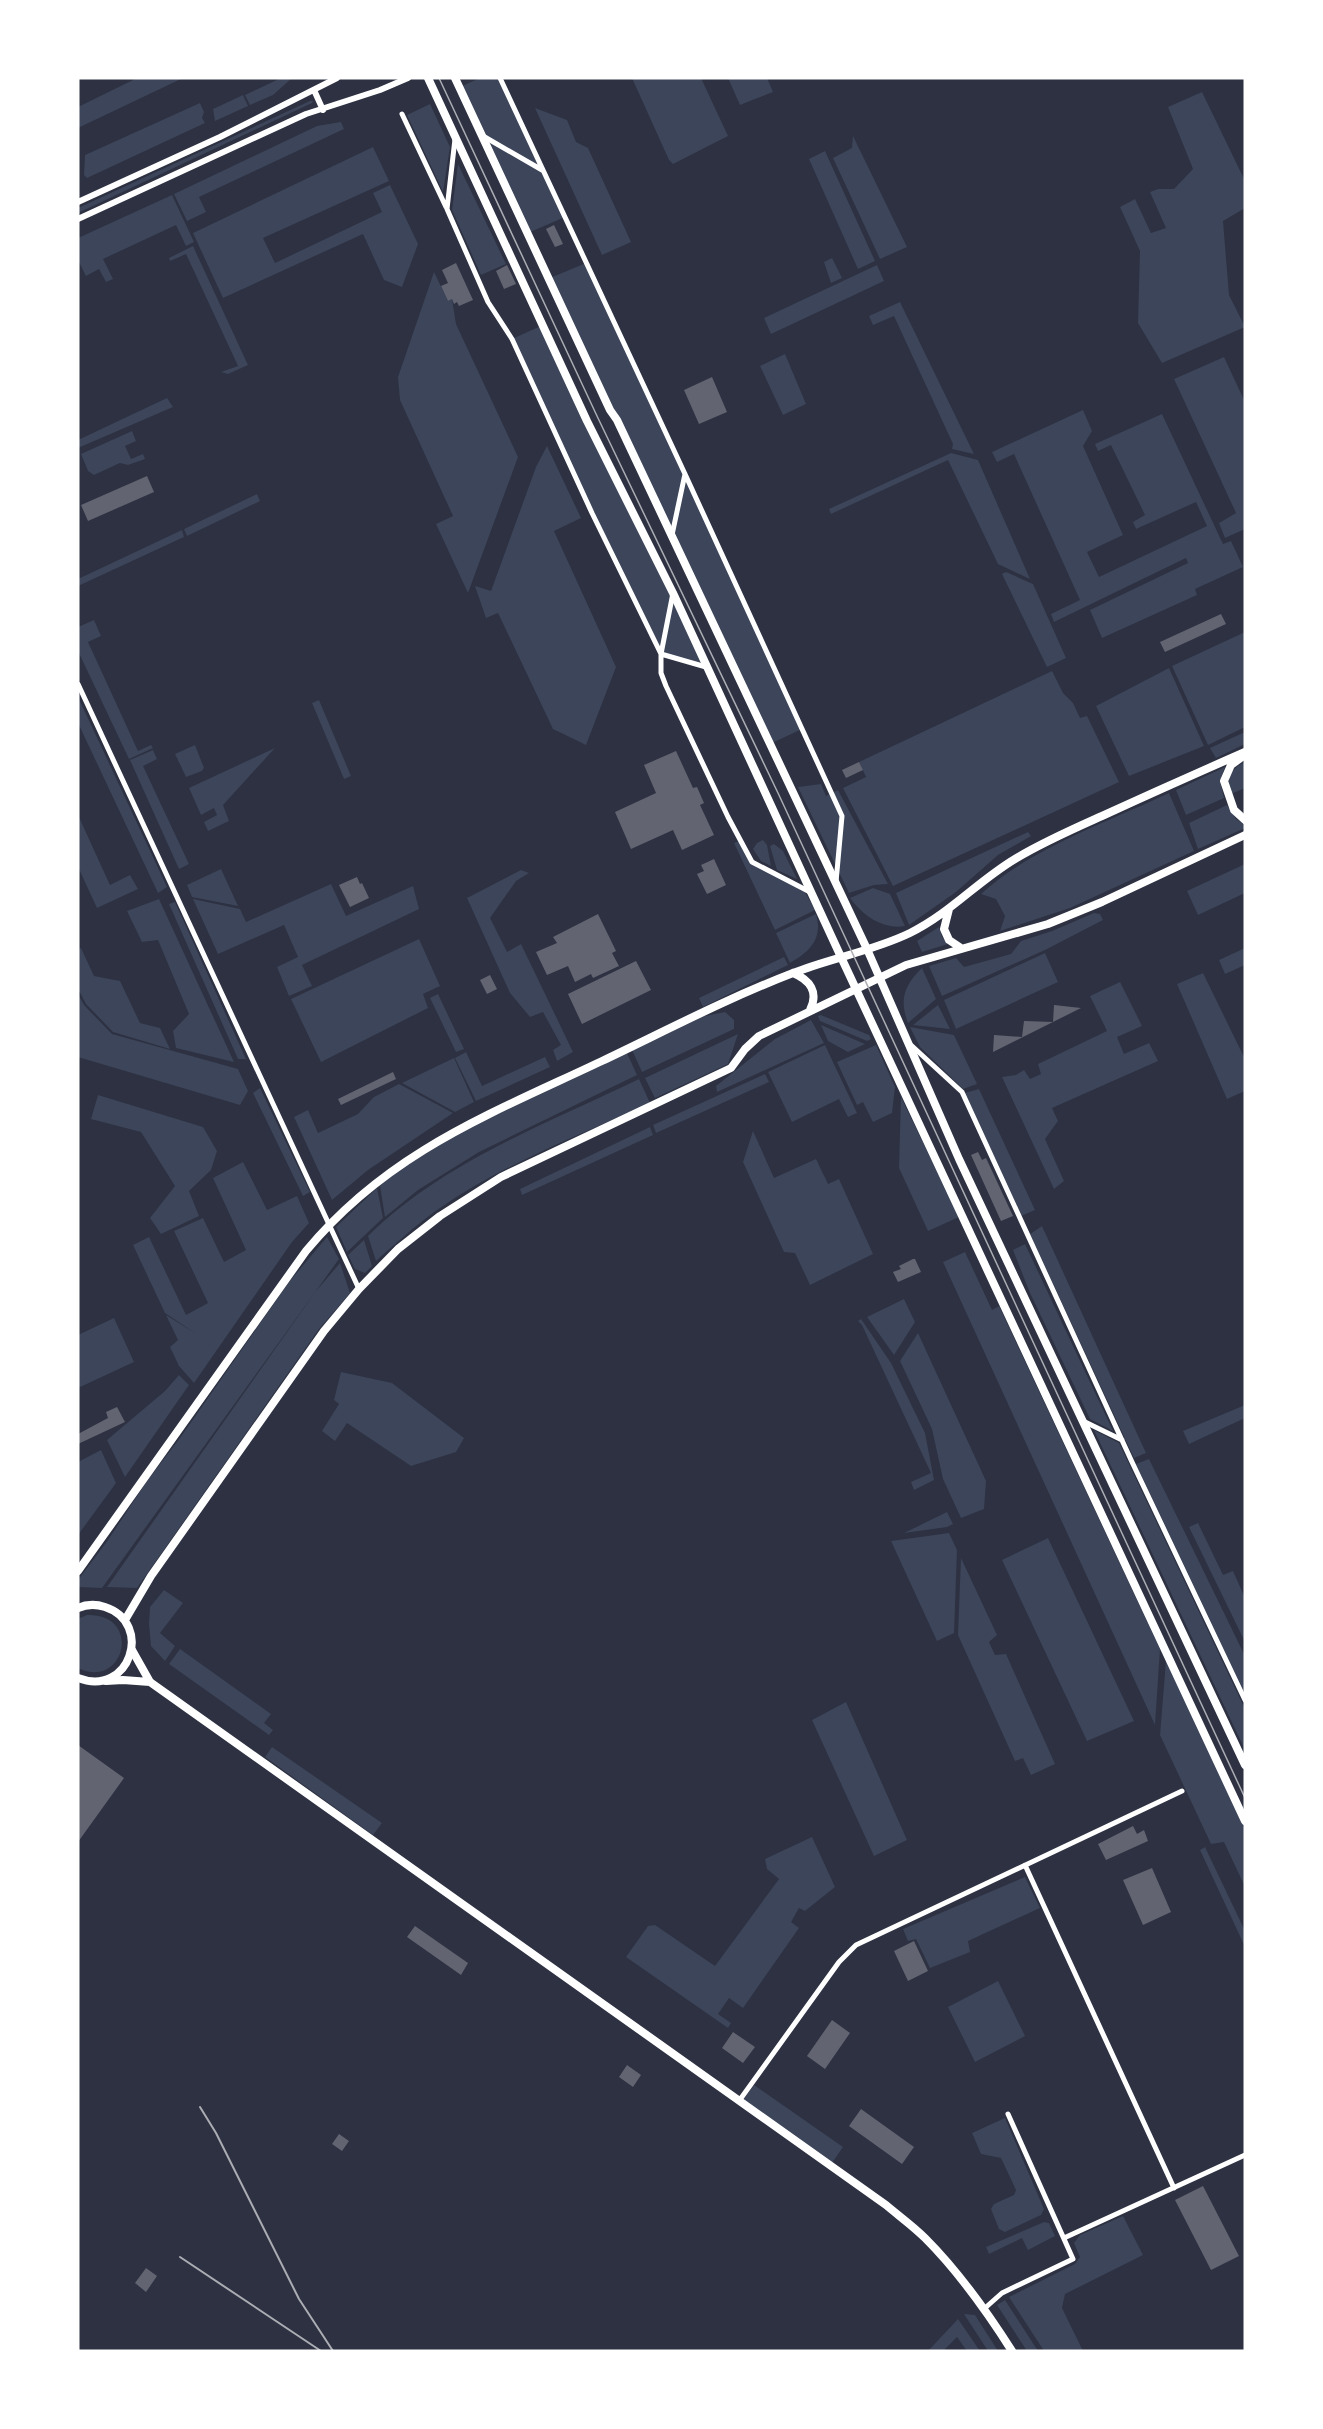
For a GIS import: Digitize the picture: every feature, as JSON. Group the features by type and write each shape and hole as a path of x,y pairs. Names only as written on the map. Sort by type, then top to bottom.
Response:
{"main road":[{"path":"428,78 587,421 673,593 810,892 1245,1821"},
{"path":"455,78 867,949 959,1159 1245,1765"},
{"path":"78,1571 273,1296 328,1224 390,1172 436,1141 483,1116 793,973 910,933 949,909 989,876 1032,850 1245,754"},
{"path":"1245,754 1231,765 1224,781 1234,810 1245,820"},
{"path":"125,1620 151,1575 324,1331 358,1289 399,1249 470,1195 549,1154 731,1068 745,1049 759,1036 810,1010 922,960 1026,932 1073,914 1245,835"},
{"path":"949,909 944,929 949,940 961,948"},
{"path":"793,973 806,978 813,988 815,1001 810,1010"},
{"path":"78,1608 97,1605 113,1610 125,1620 131,1634 132,1650 127,1663 118,1674 105,1681"},
{"path":"132,1650 150,1682 886,2205 924,2236 954,2269 984,2308 1012,2351"},
{"path":"79,1680 95,1683 123,1680 150,1682"}],"street":[{"path":"78,202 337,78"},
{"path":"78,219 284,124 408,78"},
{"path":"500,78 842,816 836,884"},
{"path":"314,90 323,110"},
{"path":"402,114 488,302 512,339 592,513 661,654 706,667"},
{"path":"483,136 543,171"},
{"path":"447,209 456,137"},
{"path":"671,536 685,474"},
{"path":"673,593 661,654 660,674 752,862 810,892"},
{"path":"78,684 358,1289"},
{"path":"909,1043 962,1092 1245,1700"},
{"path":"1082,1420 1122,1440"},
{"path":"739,2101 839,1962 856,1945 1182,1791"},
{"path":"1025,1865 1174,2188"},
{"path":"984,2308 1002,2293 1074,2259 1008,2114"},
{"path":"1064,2238 1245,2155"}],"shaded area":[{"path":"137,78 183,78 78,128 78,107"},
{"path":"281,78 292,78 273,95 250,105 245,95"},
{"path":"480,78 500,78 565,217 528,233 460,87"},
{"path":"632,78 701,78 728,136 673,164 669,160"},
{"path":"728,78 767,78 773,92 740,105"},
{"path":"1202,92 1245,181 1245,208 1223,221 1229,295 1245,327 1162,363 1138,323 1140,251 1120,207 1135,199 1151,233 1166,228 1150,192 1158,189 1174,189 1193,169 1168,107"},
{"path":"243,95 248,106 215,121 213,109"},
{"path":"313,101 78,213 78,208"},
{"path":"200,103 205,123 87,178 84,175 85,155"},
{"path":"430,104 450,147 443,192 407,115"},
{"path":"535,108 567,120 576,142 588,148 631,242 602,255"},
{"path":"341,122 344,129 199,197 206,212 187,221 174,194 317,126"},
{"path":"853,136 907,247 880,259 833,158 852,148"},
{"path":"373,147 389,181 263,238 275,263 382,212 373,193 390,185 418,244 402,287 384,280 363,234 223,298 193,233"},
{"path":"825,151 875,261 858,269 809,159"},
{"path":"458,164 506,264 481,275 452,210"},
{"path":"172,195 194,242 186,246 176,225 103,259 113,279 106,282 99,269 86,276 78,260 78,238"},
{"path":"193,246 248,365 228,374 221,372 238,366 186,254 170,261 169,258"},
{"path":"832,258 842,278 831,283 824,262"},
{"path":"586,263 802,729 770,744 550,278"},
{"path":"877,265 884,281 771,334 764,318"},
{"path":"434,272 448,301 452,299 456,324 518,457 468,593 436,524 453,516 400,400 398,377"},
{"path":"900,302 974,454 952,449 953,444 894,316 873,325 869,316"},
{"path":"543,325 706,667 661,654 512,339"},
{"path":"785,354 806,404 783,415 760,366"},
{"path":"1224,357 1245,402 1245,529 1225,538 1219,523 1236,513 1174,379"},
{"path":"167,398 173,407 78,448 78,440"},
{"path":"1083,410 1092,431 1083,446 1123,535 1087,552 1099,577 1207,526 1196,502 1136,529 1133,522 1145,515 1111,445 1098,451 1095,444 1162,414 1223,544 1231,541 1243,567 1195,589 1197,595 1102,638 1090,610 1188,563 1186,558 1054,622 1051,614 1080,600 1014,454 997,462 992,452"},
{"path":"132,431 136,441 125,446 131,459 143,454 145,459 128,465 120,463 94,475 88,471 81,454"},
{"path":"547,446 581,518 554,531 616,667 586,745 553,729 498,613 486,618 475,586 491,591 536,467"},
{"path":"951,453 978,460 1030,579 998,564 948,460 831,514 829,509"},
{"path":"257,494 260,501 187,536 184,529"},
{"path":"182,530 184,537 78,586 78,579"},
{"path":"1006,572 1033,584 1066,658 1047,667 1002,574"},
{"path":"94,620 101,636 88,642 138,751 151,745 153,748 129,759 78,651 78,627"},
{"path":"1245,632 1245,727 1208,745 1172,666"},
{"path":"1169,668 1204,746 1129,776 1096,706"},
{"path":"1052,671 1063,693 1073,703 1080,718 1087,716 1119,782 893,886 843,788 866,777 859,762"},
{"path":"78,697 167,887 158,893 78,723"},
{"path":"319,700 351,776 344,779 312,703"},
{"path":"1245,732 1245,744 1216,758 1210,748"},
{"path":"195,745 204,768 186,777 175,754"},
{"path":"275,748 223,805 229,821 208,831 204,822 217,815 214,808 201,815 189,788"},
{"path":"153,750 157,759 143,766 189,864 179,869 130,760"},
{"path":"1245,762 1245,788 1231,794 1230,775"},
{"path":"1225,767 1220,781 1224,798 1186,815 1176,790"},
{"path":"821,784 826,796 838,790 888,884 874,885 849,893 798,787"},
{"path":"1169,793 1194,851 1070,908 1000,931 1005,916 996,899 981,894 1000,878 1022,863 1071,837"},
{"path":"1227,805 1236,819 1245,825 1245,828 1198,849 1189,823"},
{"path":"78,815 110,885 130,875 138,889 97,908 78,867"},
{"path":"1028,832 1031,836 998,855 956,892 909,925 896,893"},
{"path":"763,840 767,845 771,866 761,861 753,849"},
{"path":"740,841 752,862 805,892 815,910 775,930 734,843"},
{"path":"774,844 783,851 797,879 777,870 770,846"},
{"path":"1245,864 1245,893 1198,915 1187,891"},
{"path":"221,869 238,906 192,897 187,885"},
{"path":"521,870 529,873 516,881 490,918 507,952 521,944 573,1052 557,1061 553,1050 561,1045 543,1012 530,1017 510,993 467,898"},
{"path":"331,884 346,916 413,886 419,909 302,965 312,986 289,996 277,967 298,957 284,925 218,954 193,899 240,909 246,922"},
{"path":"873,888 890,894 905,926 889,926 874,920 850,898"},
{"path":"159,899 234,1062 176,1048 173,1031 189,1014 158,940 142,942 127,911"},
{"path":"175,902 246,1059 238,1059 169,904"},
{"path":"1094,913 1100,914 1103,920 1045,950 942,996 929,966 956,958 964,967 1011,954 1021,941"},
{"path":"816,914 818,930 814,943 804,954 790,963 776,933"},
{"path":"939,927 942,937 948,944 922,952 917,941"},
{"path":"419,939 440,986 423,994 428,1008 321,1062 291,999"},
{"path":"81,948 94,976 120,981 140,1023 160,1028 170,1049 113,1032 86,1004 78,989 78,950"},
{"path":"1245,948 1245,965 1225,974 1219,960"},
{"path":"1045,953 1058,982 956,1029 944,1000"},
{"path":"784,957 788,965 703,1007 699,998"},
{"path":"922,968 936,999 908,1023 904,1007 905,993"},
{"path":"1203,973 1245,1059 1245,1091 1227,1099 1177,984"},
{"path":"1120,982 1142,1026 1117,1037 1124,1054 1149,1043 1158,1061 1052,1108 1058,1121 1045,1139 1064,1181 1054,1189 1002,1077 1016,1075 1024,1070 1030,1079 1041,1074 1038,1064 1107,1031 1090,996"},
{"path":"78,994 84,1005 112,1034 238,1069 248,1091 240,1105 78,1057"},
{"path":"438,994 464,1049 456,1052 430,998"},
{"path":"938,1005 950,1029 913,1025"},
{"path":"725,1012 734,1020 734,1029 642,1072 632,1050 705,1016"},
{"path":"821,1015 869,1035 871,1039 867,1041 820,1021 818,1016"},
{"path":"811,1020 824,1043 717,1092 716,1086 775,1039"},
{"path":"821,1025 865,1044 848,1052 828,1041"},
{"path":"910,1027 954,1035 977,1084 963,1089 920,1047"},
{"path":"738,1034 728,1064 655,1098 645,1078"},
{"path":"825,1045 857,1113 848,1117 839,1099 792,1122 768,1072"},
{"path":"876,1045 895,1087 892,1113 873,1122 863,1102 857,1105 837,1062"},
{"path":"466,1052 482,1086 545,1057 550,1067 476,1101 455,1058"},
{"path":"627,1053 637,1075 479,1152 418,1190 385,1217 380,1186 406,1165 435,1146 498,1112"},
{"path":"454,1058 474,1102 455,1112 402,1083"},
{"path":"765,1074 769,1082 656,1133 653,1125"},
{"path":"639,1079 650,1103 534,1155 478,1184 425,1219 376,1261 368,1236 397,1210 429,1187 462,1166 532,1129"},
{"path":"399,1084 453,1113 368,1170 332,1200 294,1117 308,1110 318,1133 358,1114 374,1097"},
{"path":"260,1088 310,1192 303,1196 253,1093"},
{"path":"979,1089 1035,1210 1021,1216 965,1093"},
{"path":"98,1095 203,1127 217,1151 211,1170 189,1191 199,1216 161,1234 150,1218 175,1186 141,1132 91,1119"},
{"path":"901,1097 959,1217 928,1231 899,1168"},
{"path":"650,1127 653,1135 522,1195 520,1189"},
{"path":"753,1131 774,1178 816,1159 828,1184 839,1179 873,1254 810,1285 795,1253 784,1252 743,1162"},
{"path":"243,1162 267,1210 297,1196 309,1223 292,1242 194,1383 179,1366 170,1347 178,1340 166,1315 195,1333 165,1313 133,1245 149,1237 186,1315 208,1303 174,1231 203,1218 224,1262 246,1250 213,1178"},
{"path":"377,1188 383,1218 347,1252 336,1227"},
{"path":"1042,1226 1146,1453 1134,1458 1030,1234"},
{"path":"327,1237 339,1259 102,1588 78,1587 78,1580 147,1481 180,1438 289,1282"},
{"path":"364,1240 372,1266 365,1273 355,1269 348,1255"},
{"path":"1025,1244 1113,1431 1090,1419 1030,1293 1013,1250"},
{"path":"965,1252 992,1310 999,1306 1160,1649 1155,1725 943,1262"},
{"path":"340,1263 350,1293 319,1329 137,1588 107,1587 316,1291"},
{"path":"904,1299 915,1322 894,1355 867,1317"},
{"path":"114,1318 134,1362 78,1388 78,1335"},
{"path":"861,1319 891,1363 925,1433 934,1480 914,1490 911,1482 931,1473 862,1325 858,1321"},
{"path":"918,1333 986,1481 984,1509 961,1518 943,1479 932,1429 900,1361"},
{"path":"341,1372 392,1383 464,1438 456,1452 411,1466 347,1423 335,1441 322,1431 339,1404 334,1400"},
{"path":"179,1375 189,1385 125,1477 107,1440 165,1391"},
{"path":"1245,1405 1245,1418 1189,1444 1183,1431"},
{"path":"1094,1430 1119,1443 1245,1709 1245,1750"},
{"path":"101,1450 116,1483 78,1535 78,1462"},
{"path":"1149,1459 1245,1656 1245,1694 1136,1464"},
{"path":"947,1512 953,1524 947,1527 904,1533"},
{"path":"1198,1523 1223,1575 1233,1571 1245,1598 1245,1642 1189,1527"},
{"path":"949,1533 957,1550 954,1633 937,1641 891,1541"},
{"path":"1048,1538 1134,1721 1087,1741 1002,1560"},
{"path":"961,1558 997,1635 989,1642 995,1655 1006,1654 1055,1764 1031,1775 1023,1758 1015,1761 958,1635"},
{"path":"164,1590 183,1603 160,1633 175,1646 165,1661 151,1646 149,1624 150,1607"},
{"path":"87,1615 105,1618 116,1626 121,1637 121,1649 116,1661 107,1669 94,1672 78,1668 78,1619"},
{"path":"180,1649 271,1714 264,1723 273,1730 269,1735 169,1664"},
{"path":"1166,1660 1245,1829 1245,1887 1224,1842 1211,1844 1160,1735"},
{"path":"846,1702 907,1840 874,1856 812,1720"},
{"path":"272,1747 382,1823 373,1835 265,1757"},
{"path":"812,1837 835,1887 805,1911 799,1908 791,1922 799,1928 743,2008 729,1998 718,2014 731,2023 728,2028 626,1957 648,1926 655,1925 715,1966 779,1879 767,1869 765,1859"},
{"path":"1205,1847 1245,1931 1245,1947 1200,1850"},
{"path":"1025,1877 1040,1908 968,1941 970,1952 930,1968 916,1939 908,1941 903,1929"},
{"path":"998,1981 1025,2036 975,2062 948,2007"},
{"path":"754,2085 843,2147 832,2163 743,2100"},
{"path":"1005,2118 1044,2209 1041,2215 1005,2232 999,2229 991,2209 994,2204 1014,2195 1016,2190 1001,2158 981,2154 972,2133"},
{"path":"1123,2216 1143,2255 1065,2294 1062,2308 1083,2351 1044,2351 1009,2297 1075,2264 1080,2257 1074,2243 1080,2235"},
{"path":"1044,2222 1049,2223 1055,2236 1028,2250 1022,2238 989,2254 986,2247"},
{"path":"1005,2300 1038,2351 1027,2351 997,2305"},
{"path":"964,2314 975,2315 998,2351 988,2351"},
{"path":"958,2319 980,2351 967,2351 957,2337 943,2351 928,2351"}],"building":[{"path":"554,225 563,244 555,247 546,229"},
{"path":"456,263 473,300 459,306 457,302 454,304 452,299 448,301 441,286 448,283 442,270"},
{"path":"507,265 516,284 504,289 496,271"},
{"path":"712,377 727,412 699,424 684,390"},
{"path":"147,476 154,492 88,521 81,505"},
{"path":"1221,614 1226,624 1165,652 1160,642"},
{"path":"676,751 693,788 697,787 704,803 700,805 714,835 682,850 673,830 631,849 615,812 656,793 644,765"},
{"path":"859,762 863,770 846,778 842,770"},
{"path":"714,859 726,885 707,894 697,874 704,871 701,865"},
{"path":"357,877 369,898 350,907 339,885"},
{"path":"598,914 616,951 612,953 619,966 593,978 591,974 575,982 568,966 547,975 536,952 557,943 553,937"},
{"path":"636,961 651,990 582,1024 568,994"},
{"path":"490,975 497,989 487,994 480,980"},
{"path":"1054,1005 1081,1008 1053,1022"},
{"path":"1024,1021 1053,1022 993,1052 994,1035 1022,1037"},
{"path":"393,1072 396,1079 341,1105 338,1099"},
{"path":"978,1152 982,1160 986,1158 1013,1216 1001,1221 971,1155"},
{"path":"913,1259 921,1272 898,1282 893,1272 901,1269 899,1266"},
{"path":"117,1407 125,1422 78,1444 78,1434 108,1418 106,1412"},
{"path":"78,1745 124,1778 78,1842"},
{"path":"1133,1826 1137,1834 1144,1830 1148,1841 1106,1860 1098,1844"},
{"path":"1152,1868 1171,1912 1143,1925 1123,1880"},
{"path":"415,1926 468,1963 461,1975 407,1937"},
{"path":"914,1941 928,1971 908,1981 894,1951"},
{"path":"832,2020 850,2033 825,2069 807,2056"},
{"path":"733,2032 755,2047 743,2063 722,2048"},
{"path":"627,2065 641,2075 633,2087 619,2077"},
{"path":"861,2109 914,2147 902,2164 849,2126"},
{"path":"339,2134 349,2141 342,2151 332,2144"},
{"path":"1203,2186 1239,2256 1211,2270 1175,2200"},
{"path":"146,2268 157,2276 146,2292 135,2283"}],"tram line":[{"path":"439,78 597,416 778,793 1245,1798"}],"railway":[{"path":"200,2107 216,2133 299,2299 333,2351"},
{"path":"180,2257 321,2351"}]}
